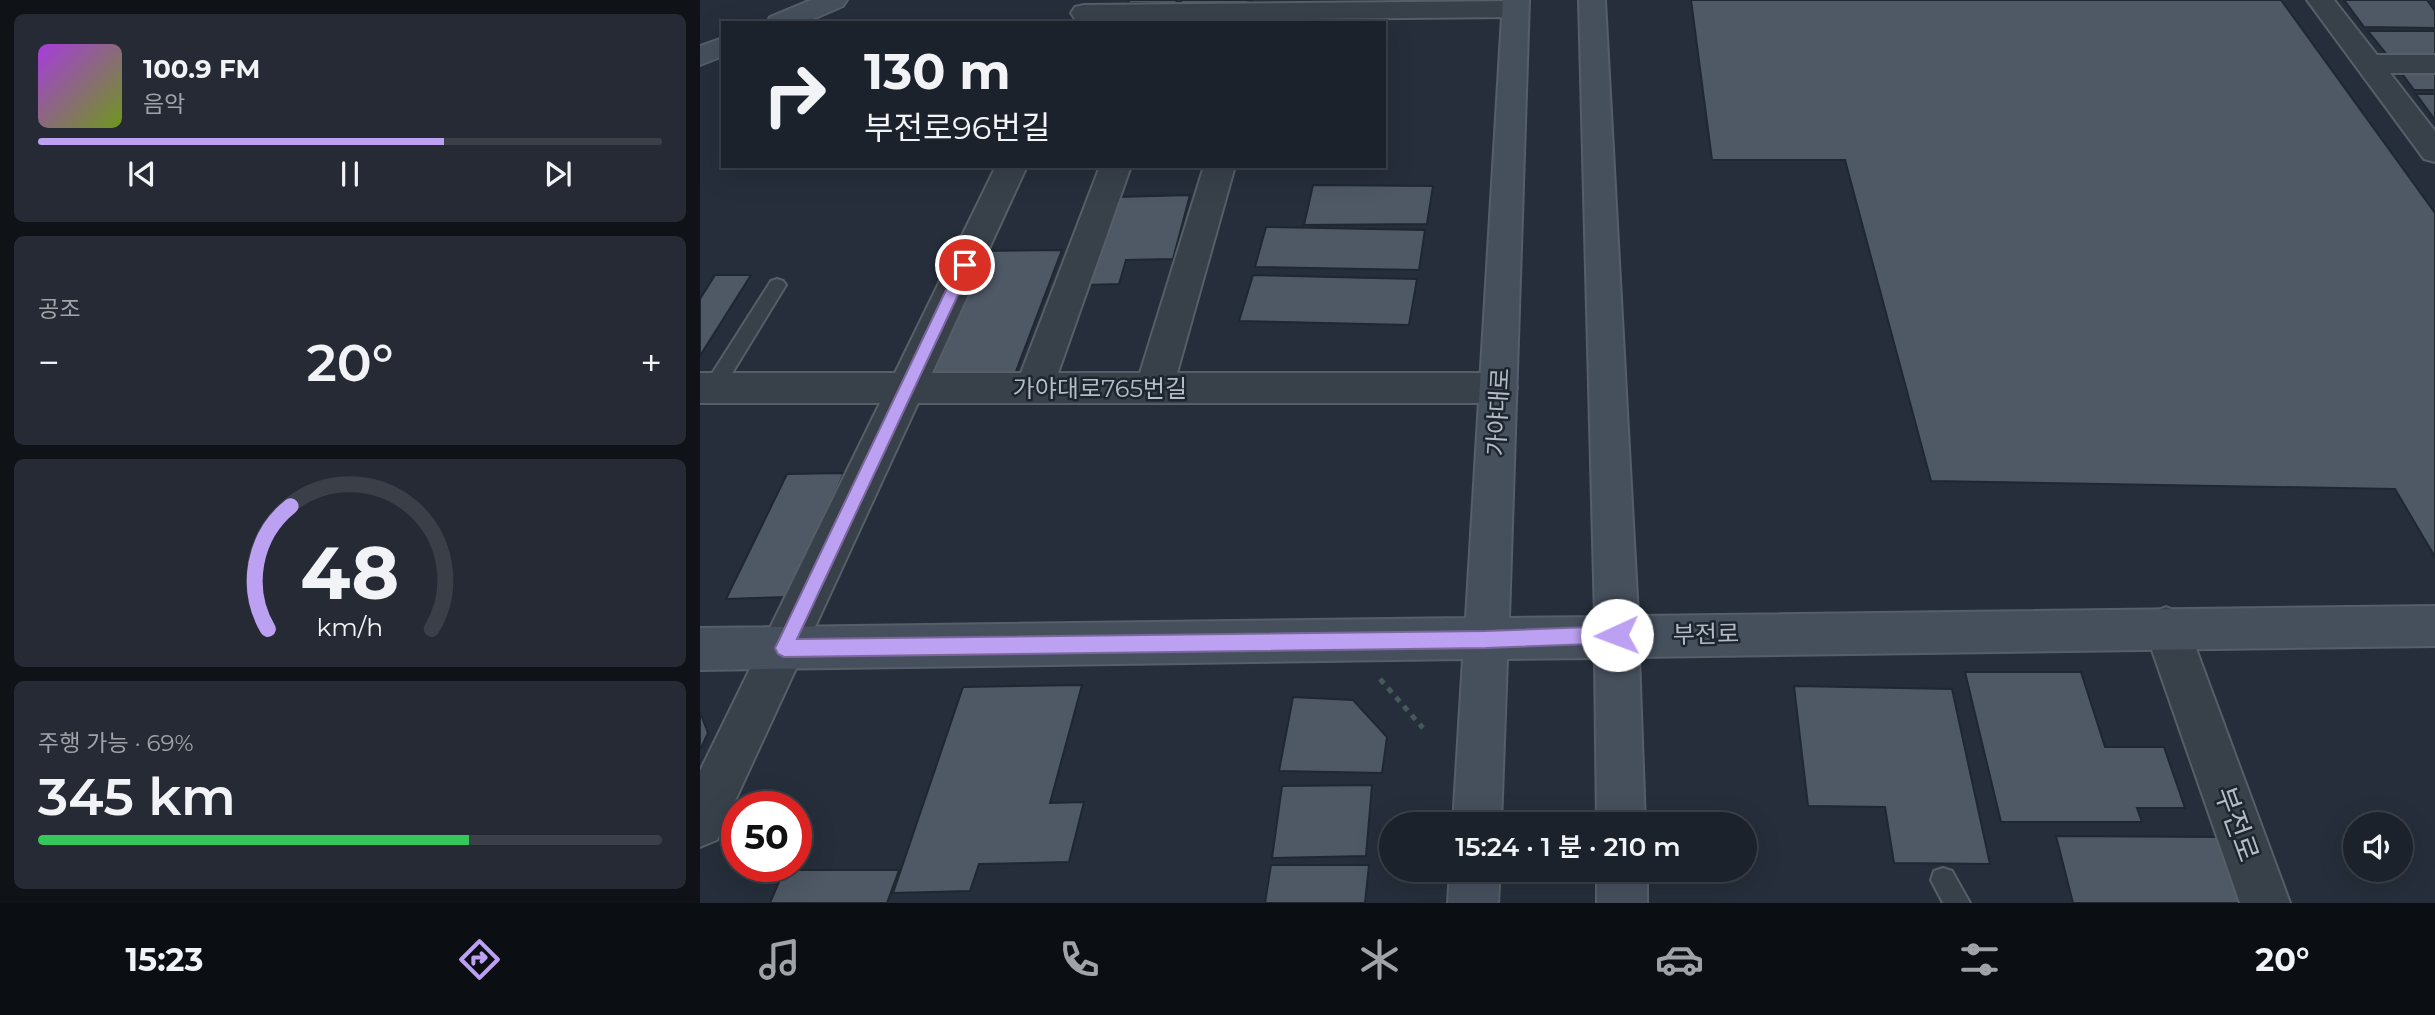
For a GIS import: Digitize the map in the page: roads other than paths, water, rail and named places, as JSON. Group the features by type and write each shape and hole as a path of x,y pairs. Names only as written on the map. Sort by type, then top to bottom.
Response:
{"main road":[{"path":"785,21 834,0"},
{"path":"1592,0 1617,635 1621,812"},
{"name":"가야대로","path":"1478,812 1516,4"},
{"path":"700,56 721,47"},
{"name":"부전로","path":"700,649 2435,625"},
{"path":"1474,903 1475,882"},
{"path":"1622,882 1622,903"}],"street":[{"path":"2320,0 2368,64 2425,126 2435,152"},
{"path":"1085,12 1170,17 1266,11 1516,4"},
{"path":"2368,64 2435,64"},
{"path":"700,823 1011,168"},
{"path":"1034,388 1115,168"},
{"path":"1154,388 1219,168"},
{"name":"가야대로765번길","path":"706,388 1499,388"},
{"name":"부전로","path":"2166,628 2265,903"}],"lane":[{"path":"706,388 777,285"},
{"path":"1943,880 1957,903"}]}
